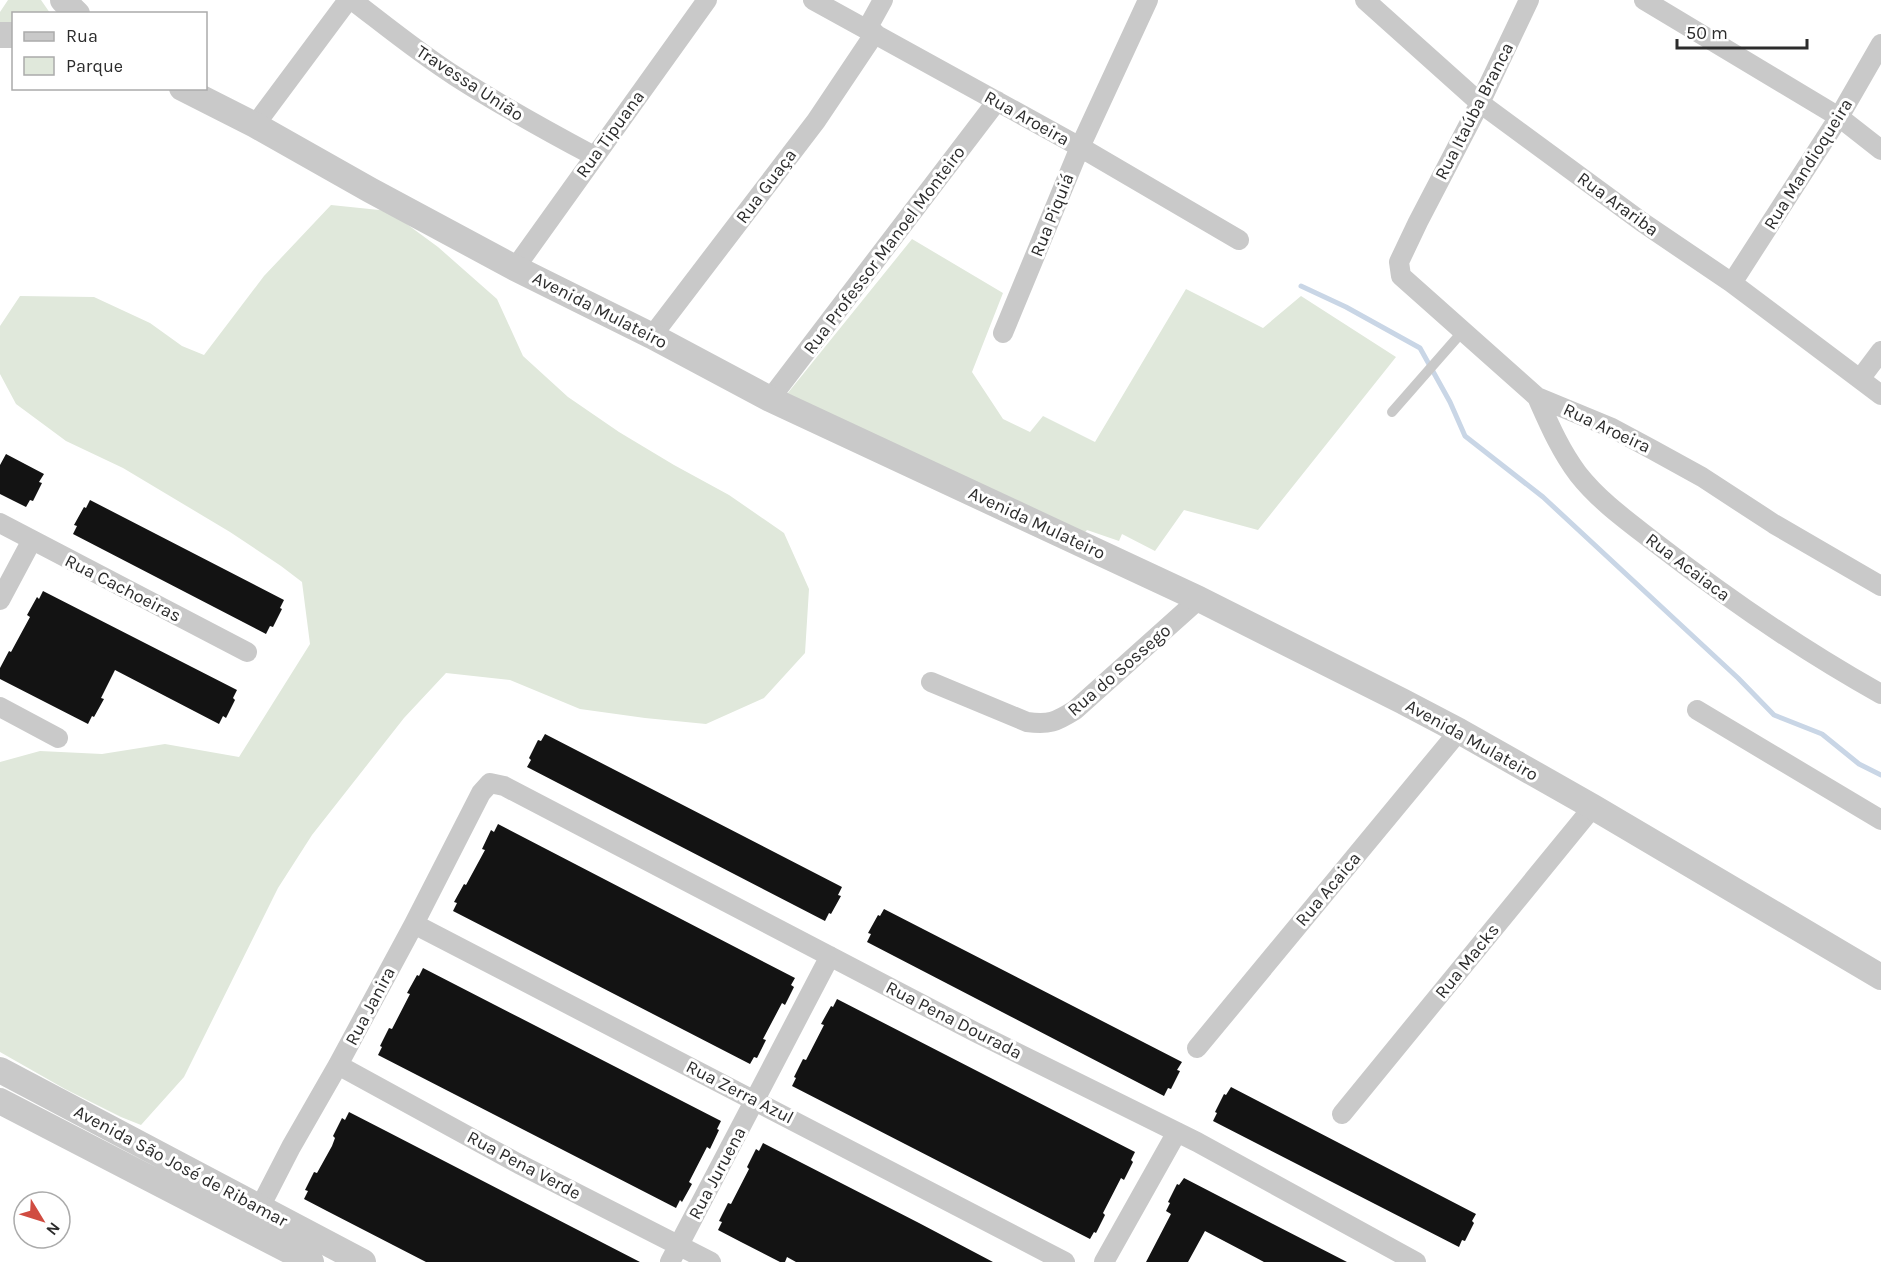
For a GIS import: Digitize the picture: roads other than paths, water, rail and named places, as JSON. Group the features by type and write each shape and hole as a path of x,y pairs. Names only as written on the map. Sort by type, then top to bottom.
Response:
{"street":[{"path":"255,124 350,0"},
{"name":"Travessa União","path":"350,0 454,75 510,110 594,156"},
{"name":"Rua Tipuana","path":"515,268 707,0"},
{"name":"Rua Aroeira","path":"813,0 1080,147 1239,240"},
{"name":"Rua Guaça","path":"652,336 816,121 871,31 883,0"},
{"name":"Rua Piquiá","path":"1003,333 1080,147 1148,0"},
{"name":"Rua Arariba","path":"1365,0 1480,103 1642,222 1732,283 1881,395"},
{"name":"Rua Itaúba Branca","path":"1418,222 1480,103 1529,0"},
{"path":"1644,0 1839,117 1881,150"},
{"name":"Rua Mandioqueira","path":"1732,283 1839,117 1881,44"},
{"name":"Avenida Mulateiro","path":"186,90 255,124 370,190 515,268 652,336 770,399 1199,599 1459,731 1593,807 1881,977"},
{"name":"Rua Professor Manoel Monteiro","path":"770,399 997,101"},
{"name":"Rua Aroeira","path":"1418,222 1399,262 1401,276 1537,397 1612,428 1663,455 1702,477 1774,524 1881,586"},
{"path":"1860,379 1881,351"},
{"name":"Rua Acaiaca","path":"1537,397 1559,445 1579,474 1610,508 1708,584 1813,655 1881,694"},
{"name":"Rua Cachoeiras","path":"0,523 247,652"},
{"path":"0,600 32,540"},
{"name":"Rua do Sossego","path":"931,682 1027,722 1042,724 1060,720 1075,710 1199,599"},
{"path":"0,707 57,738"},
{"path":"1697,710 1881,820"},
{"name":"Rua Acaica","path":"1197,1048 1459,731"},
{"name":"Rua Janira","path":"254,1219 291,1147 414,924 481,793 490,783"},
{"name":"Rua Pena Dourada","path":"490,783 504,786 975,1032 1177,1132 1416,1262"},
{"name":"Rua Macks","path":"1342,1114 1593,807"},
{"name":"Rua Zerra Azul","path":"414,924 1065,1262"},
{"name":"Rua Juruena","path":"674,1254 831,956"},
{"name":"Rua Pena Verde","path":"338,1065 519,1164 674,1254 711,1262"},
{"name":"Avenida São José de Ribamar","path":"0,1070 254,1219 310,1262"},
{"name":"Avenida São José de Ribamar","path":"0,1101 254,1219 363,1262"},
{"path":"1104,1262 1177,1132"}],"lane":[{"path":"1392,412 1463,332"}],"waterway":[{"path":"1301,286 1346,307 1420,348 1450,402 1465,436 1543,497 1738,678 1774,715 1822,734 1859,764 1881,775"}]}
